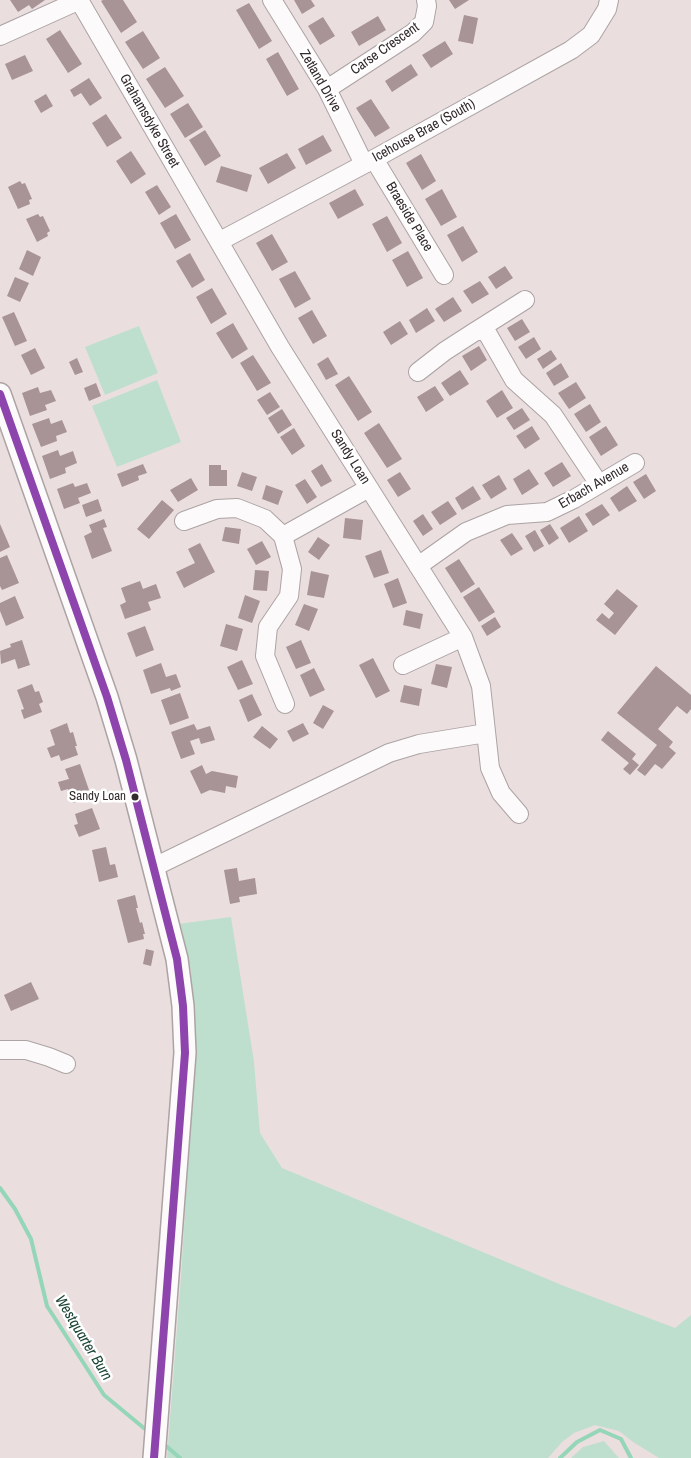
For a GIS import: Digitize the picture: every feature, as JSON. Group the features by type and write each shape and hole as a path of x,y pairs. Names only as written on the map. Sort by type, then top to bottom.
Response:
{"main road":[{"path":"0,394 107,697 126,760 177,959 183,1006 185,1053 154,1458"}],"street":[{"path":"0,36 79,0"},
{"name":"Grahamsdyke Street","path":"79,0 220,241"},
{"name":"Zetland Drive","path":"272,0 369,162"},
{"name":"Carse Crescent","path":"327,89 413,33 424,22 427,6 426,0"},
{"name":"Icehouse Brae (South)","path":"220,241 369,162 571,50 592,35 607,9 609,0"},
{"name":"Braeside Place","path":"369,162 444,275"},
{"name":"Sandy Loan","path":"220,241 280,347 463,637 481,686 490,768 501,793 519,814"},
{"path":"418,372 445,351 525,300"},
{"path":"476,331 486,331 514,380 553,415 599,484"},
{"name":"Erbach Avenue","path":"418,566 466,532 508,515 547,512 574,500 634,463"},
{"path":"283,536 369,488"},
{"path":"184,522 217,510 237,508 265,519 283,536 292,568 289,596 268,627 265,656 285,704"},
{"path":"403,665 463,637"},
{"path":"154,867 389,753 419,744 486,733"},
{"path":"0,1050 26,1050 66,1064"}],"green space":[{"path":"139,326 158,373 105,395 85,347"},
{"path":"157,380 181,442 117,467 92,406"},
{"path":"231,917 254,1062 260,1133 282,1168 564,1286 675,1328 691,1315 691,1458 659,1458 619,1431 595,1425 574,1433 562,1442 548,1458 167,1458 181,1276 193,1057 191,971 178,924"},
{"path":"604,1441 619,1458 571,1458 583,1447"}],"building":[{"path":"10,0 45,0 32,9 29,5 18,12"},
{"path":"123,0 137,22 121,33 101,1"},
{"path":"294,0 311,0 315,6 302,14"},
{"path":"449,0 469,0 455,9"},
{"path":"249,3 272,41 259,49 236,10"},
{"path":"464,15 478,18 473,44 458,41"},
{"path":"378,16 386,30 359,46 351,32"},
{"path":"323,17 335,36 320,45 308,26"},
{"path":"60,30 82,64 68,73 46,39"},
{"path":"143,31 160,58 143,69 125,42"},
{"path":"445,41 453,54 431,68 422,55"},
{"path":"278,52 299,89 287,96 266,59"},
{"path":"25,55 33,71 12,80 5,64"},
{"path":"411,64 418,75 392,92 385,81"},
{"path":"165,67 184,96 165,108 146,79"},
{"path":"89,78 102,98 90,106 81,93 74,97 70,90"},
{"path":"46,94 53,106 41,113 34,101"},
{"path":"371,99 390,128 375,137 356,108"},
{"path":"188,103 203,127 185,138 170,114"},
{"path":"106,114 122,138 107,147 92,123"},
{"path":"205,130 221,156 205,166 189,140"},
{"path":"323,135 332,151 306,165 298,149"},
{"path":"131,151 146,174 131,184 116,161"},
{"path":"287,153 296,168 268,184 259,168"},
{"path":"421,154 436,181 422,190 406,163"},
{"path":"221,166 252,175 247,192 216,182"},
{"path":"20,181 22,184 25,183 32,199 29,200 30,204 18,209 8,187"},
{"path":"157,185 171,207 159,215 145,192"},
{"path":"355,189 364,205 338,219 329,203"},
{"path":"442,189 457,217 441,226 425,199"},
{"path":"38,214 40,217 43,216 50,231 47,233 48,236 37,242 26,219"},
{"path":"176,214 191,240 175,249 160,223"},
{"path":"387,216 402,243 387,252 372,224"},
{"path":"463,226 478,252 462,262 447,235"},
{"path":"272,234 288,262 272,271 256,243"},
{"path":"27,250 41,257 33,276 19,269"},
{"path":"408,251 423,278 407,287 392,260"},
{"path":"190,253 205,280 192,288 176,261"},
{"path":"505,266 513,278 496,289 488,277"},
{"path":"295,271 311,299 295,308 279,279"},
{"path":"15,277 29,283 20,302 7,296"},
{"path":"480,281 489,294 472,304 463,291"},
{"path":"212,288 227,314 211,324 196,297"},
{"path":"453,297 462,311 444,322 435,309"},
{"path":"427,308 435,321 416,333 409,320"},
{"path":"312,310 327,336 313,344 298,318"},
{"path":"14,312 27,341 15,346 2,317"},
{"path":"522,319 530,332 515,341 507,328"},
{"path":"400,321 408,334 391,345 383,332"},
{"path":"233,323 248,349 232,359 216,333"},
{"path":"534,337 541,349 526,359 518,347"},
{"path":"479,346 487,360 471,371 462,356"},
{"path":"35,348 45,368 31,375 21,355"},
{"path":"551,350 557,359 543,369 537,359"},
{"path":"253,355 271,383 257,391 240,363"},
{"path":"328,357 338,374 326,380 317,364"},
{"path":"77,358 83,372 75,375 69,362"},
{"path":"561,363 569,377 554,386 546,373"},
{"path":"460,370 469,384 450,396 441,383"},
{"path":"349,376 372,412 358,421 335,385"},
{"path":"576,382 586,398 569,409 558,393"},
{"path":"96,383 101,396 89,401 84,388"},
{"path":"435,386 444,400 426,412 417,397"},
{"path":"38,387 40,393 51,390 56,401 45,405 47,410 30,416 22,393"},
{"path":"502,390 513,408 497,418 486,401"},
{"path":"270,392 280,407 267,415 257,400"},
{"path":"590,404 601,422 586,432 574,414"},
{"path":"522,408 530,420 514,430 506,418"},
{"path":"282,409 292,425 278,434 268,418"},
{"path":"49,418 51,424 62,420 67,432 56,436 57,441 41,447 32,424"},
{"path":"379,423 402,459 387,468 364,433"},
{"path":"532,426 540,439 525,449 516,436"},
{"path":"606,426 618,445 601,456 589,437"},
{"path":"294,428 305,446 292,455 280,437"},
{"path":"58,450 60,456 73,451 77,463 65,468 66,473 50,479 42,456"},
{"path":"562,462 571,476 553,487 544,473"},
{"path":"143,464 147,473 138,476 139,480 122,487 117,474"},
{"path":"322,464 332,481 321,487 311,471"},
{"path":"209,465 221,465 221,470 227,470 227,486 209,486"},
{"path":"529,469 539,484 522,495 513,479"},
{"path":"242,472 257,477 252,491 237,486"},
{"path":"400,472 411,489 398,497 387,480"},
{"path":"646,474 656,491 644,499 633,482"},
{"path":"499,475 507,489 491,499 482,485"},
{"path":"191,478 198,490 178,502 170,490"},
{"path":"305,479 317,497 307,504 295,485"},
{"path":"73,483 75,487 87,483 91,493 78,498 80,503 64,509 57,489"},
{"path":"266,485 283,491 278,505 262,499"},
{"path":"473,486 481,499 462,510 455,498"},
{"path":"627,486 637,501 619,512 610,498"},
{"path":"98,499 102,511 86,517 82,505"},
{"path":"162,500 174,510 149,539 137,529"},
{"path":"448,501 457,514 440,525 431,512"},
{"path":"602,504 610,515 593,526 585,514"},
{"path":"423,514 433,529 423,536 413,521"},
{"path":"579,516 588,531 569,543 560,528"},
{"path":"345,518 363,520 361,540 343,538"},
{"path":"104,519 107,527 103,528 112,551 92,559 84,536 92,532 89,525"},
{"path":"0,524 10,547 0,552"},
{"path":"550,524 559,538 549,545 540,530"},
{"path":"225,527 241,529 239,544 222,541"},
{"path":"535,530 544,546 534,552 525,536"},
{"path":"512,533 523,549 511,556 500,540"},
{"path":"318,537 330,545 319,560 308,552"},
{"path":"262,541 271,557 256,565 247,549"},
{"path":"200,543 215,572 184,588 176,572 195,563 188,549"},
{"path":"381,550 389,573 374,578 365,556"},
{"path":"7,555 19,583 2,590 0,586 0,558"},
{"path":"459,559 475,584 461,593 445,568"},
{"path":"255,570 269,571 267,591 253,590"},
{"path":"311,571 329,575 324,598 307,595"},
{"path":"398,578 407,603 393,608 384,584"},
{"path":"140,581 143,589 156,584 161,598 148,602 151,610 125,619 120,605 126,602 121,588"},
{"path":"479,587 495,612 479,622 463,597"},
{"path":"617,589 638,606 615,635 596,620 602,613 609,619 614,613 604,604"},
{"path":"245,595 260,601 252,623 238,618"},
{"path":"15,596 24,618 6,626 0,611 0,603"},
{"path":"304,604 318,609 309,631 295,625"},
{"path":"406,610 423,614 420,629 403,625"},
{"path":"495,617 501,627 487,636 481,626"},
{"path":"226,624 243,629 237,651 220,646"},
{"path":"145,626 154,650 136,657 127,633"},
{"path":"22,640 30,665 18,669 15,659 1,664 0,651 11,647 10,644"},
{"path":"301,640 311,663 296,669 286,647"},
{"path":"373,658 390,691 376,698 359,665"},
{"path":"242,660 253,684 238,690 227,667"},
{"path":"161,663 166,677 176,674 181,687 171,691 170,688 151,694 143,670"},
{"path":"436,664 452,667 447,688 431,684"},
{"path":"656,666 691,695 691,709 687,714 677,706 658,729 673,742 669,747 676,753 662,769 655,764 645,776 637,770 657,745 617,713"},
{"path":"314,668 325,690 310,697 300,675"},
{"path":"32,684 35,692 39,691 43,702 39,704 42,712 24,719 21,710 24,709 17,690"},
{"path":"404,685 422,689 419,706 400,702"},
{"path":"180,693 189,718 170,725 161,700"},
{"path":"252,694 262,715 248,722 239,700"},
{"path":"323,705 334,711 323,729 313,723"},
{"path":"67,723 70,733 73,732 78,755 61,761 59,755 51,758 47,748 55,745 50,730"},
{"path":"303,723 309,734 293,742 287,731"},
{"path":"194,724 197,730 210,726 215,740 201,744 199,738 190,741 195,754 181,759 171,732"},
{"path":"262,726 278,739 270,749 253,737"},
{"path":"608,731 636,754 632,759 639,765 630,775 623,769 629,763 601,740"},
{"path":"80,764 89,790 81,793 83,799 73,803 68,789 61,791 58,782 69,779 65,769"},
{"path":"202,765 206,774 212,771 238,776 236,788 226,786 225,793 210,790 201,794 190,771"},
{"path":"92,808 100,829 79,837 74,825 78,824 75,814"},
{"path":"106,847 110,865 115,864 118,877 99,882 92,850"},
{"path":"237,868 239,881 255,878 257,894 239,897 240,902 230,904 224,870"},
{"path":"135,895 138,908 136,908 145,934 143,934 144,939 128,943 117,900"},
{"path":"146,949 154,951 151,966 143,964"},
{"path":"31,982 39,999 11,1011 4,995"}],"waterway":[{"name":"Westquarter Burn","path":"0,1188 15,1209 31,1239 47,1306 104,1395 145,1429"},
{"name":"Westquarter Burn","path":"560,1458 577,1442 600,1430 621,1439 631,1458"},
{"name":"Westquarter Burn","path":"165,1445 180,1458"}],"transit line":[{"path":"0,394 107,697 126,760 177,959 183,1006 185,1053 154,1458"}],"place":[{"name":"Sandy Loan","path":"135,797"}]}
